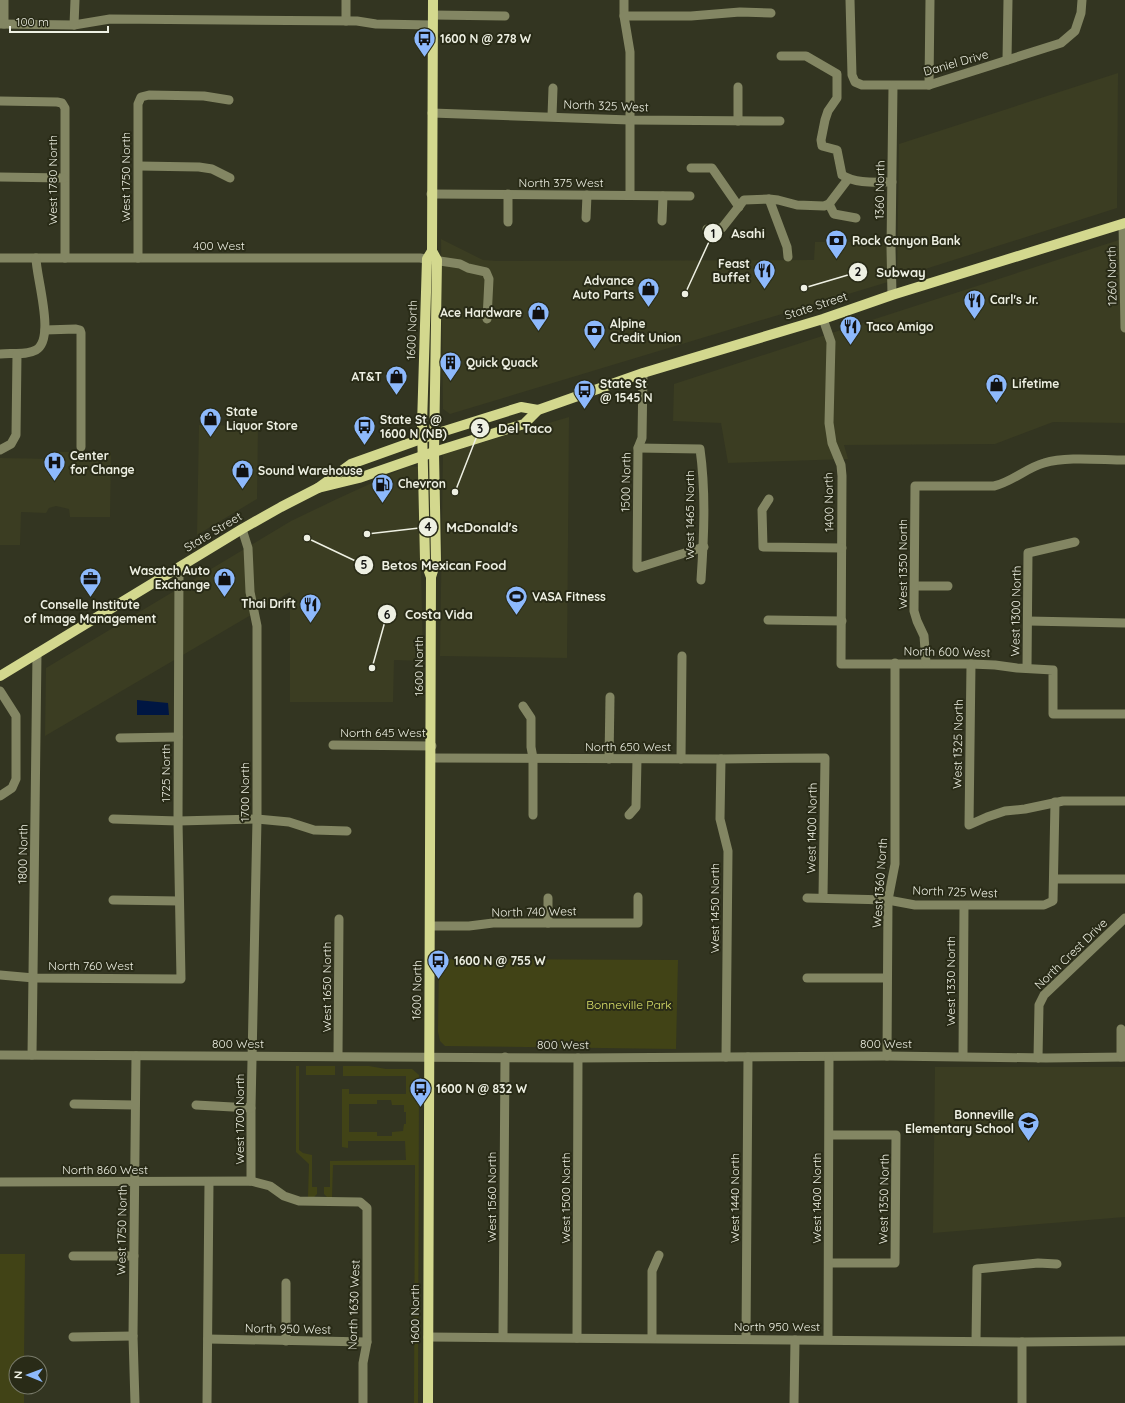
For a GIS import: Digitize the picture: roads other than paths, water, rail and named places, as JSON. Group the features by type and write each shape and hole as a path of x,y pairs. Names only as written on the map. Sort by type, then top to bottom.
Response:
{"main road":[{"name":"1600 North","path":"428,1403 432,746 431,577 436,561 432,257 432,0"},
{"name":"State Street","path":"318,488 359,478 434,452 524,424 538,410 643,373 823,319 892,295 1124,224"},
{"name":"1600 North","path":"431,577 425,560 423,438 432,257"},
{"name":"State Street","path":"0,676 242,529 318,488 351,464 423,438 520,407 538,410"}],"street":[{"path":"4,0 2,24 74,25 110,19 357,21 377,24 505,16"},
{"path":"74,25 75,0"},
{"path":"346,0 346,21"},
{"path":"624,0 624,16 630,52 630,195"},
{"name":"Daniel Drive","path":"850,0 852,75 855,82 862,85 893,86 929,85 1061,43 1075,31 1081,13 1082,0"},
{"path":"929,85 930,0"},
{"path":"1007,60 1008,0"},
{"path":"624,16 691,16 740,12 771,13"},
{"path":"781,56 806,56 837,74 837,98 828,111 821,140 822,146 837,150 842,175 848,179 892,182"},
{"name":"1360 North","path":"892,295 893,86"},
{"path":"738,87 738,121"},
{"path":"552,116 553,88"},
{"name":"West 1750 North","path":"138,258 138,104 141,97 149,95 204,96 229,100"},
{"name":"West 1780 North","path":"0,101 57,102 62,104 65,108 64,258"},
{"name":"North 325 West","path":"432,113 552,116 630,120 780,121"},
{"path":"138,166 196,167 212,169 230,178"},
{"path":"691,168 712,168 739,207"},
{"path":"0,177 64,178"},
{"path":"707,229 722,228 744,200 769,199 796,205 824,206 829,204 848,179"},
{"name":"North 375 West","path":"432,194 690,196"},
{"path":"508,194 508,222"},
{"path":"586,218 587,195"},
{"path":"662,221 663,196"},
{"path":"769,199 787,247 788,257"},
{"path":"829,204 834,214 856,218"},
{"name":"1260 North","path":"1124,224 1125,328"},
{"name":"400 West","path":"0,258 432,257 486,272 489,279 487,319"},
{"path":"0,354 30,352 38,349 42,345 45,338 44,314 36,269 36,258"},
{"name":"1400 North","path":"823,319 830,342 829,423 832,443 841,465 842,476 841,664"},
{"path":"45,330 76,329 80,330 82,336 81,447"},
{"path":"0,450 8,446 14,440 16,435 16,354"},
{"name":"1500 North","path":"643,373 642,438 638,448 637,568 704,548"},
{"name":"West 1465 North","path":"638,448 700,449 704,479 704,548 701,580"},
{"name":"West 1350 North","path":"926,663 924,636 914,611 915,486 994,486 1008,482 1033,467 1053,460 1125,460"},
{"path":"769,498 762,510 763,547 842,548"},
{"name":"1700 North","path":"242,529 248,548 250,592 257,626 257,819 252,1056"},
{"name":"West 1300 North","path":"1027,668 1028,553 1075,542"},
{"name":"1725 North","path":"180,568 178,821 181,979"},
{"path":"915,586 948,586"},
{"path":"768,620 842,620"},
{"path":"1028,621 1125,623"},
{"name":"1800 North","path":"32,1055 37,653"},
{"path":"681,759 682,656"},
{"name":"North 600 West","path":"841,664 971,664 1053,670 1053,714 1125,714"},
{"name":"West 1360 North","path":"887,1056 888,900 895,864 895,664"},
{"name":"West 1325 North","path":"971,664 969,825 1005,811 1026,809 1055,802"},
{"path":"0,691 16,716 16,780 12,788 0,796"},
{"path":"609,759 610,697"},
{"path":"523,706 531,718 533,816"},
{"path":"120,738 178,737"},
{"name":"North 645 West","path":"333,745 432,746"},
{"name":"North 650 West","path":"431,758 721,760 825,758"},
{"name":"West 1400 North","path":"823,898 825,758"},
{"path":"629,815 636,807 637,759"},
{"name":"West 1450 North","path":"721,760 720,819 728,851 726,1057"},
{"path":"1125,801 1055,802 1055,879 1125,880"},
{"path":"113,819 178,821 257,819 289,822 314,830 347,831"},
{"name":"North 725 West","path":"807,898 888,900 914,905 1044,905 1054,901 1055,879"},
{"name":"North 740 West","path":"430,926 469,926 493,923 638,923 638,897"},
{"path":"548,898 548,923"},
{"path":"113,900 179,901"},
{"name":"West 1330 North","path":"963,1056 964,906"},
{"name":"West 1650 North","path":"338,1056 339,918"},
{"name":"North Crest Drive","path":"1038,1058 1039,1005 1041,999 1125,918"},
{"name":"North 760 West","path":"0,975 34,978 181,979"},
{"path":"807,978 887,978"},
{"path":"1122,1029 1123,1057"},
{"name":"800 West","path":"0,1055 429,1056 578,1058 830,1056 963,1056 1038,1058 1123,1057"},
{"name":"West 1750 North","path":"135,1403 133,1336 136,1056"},
{"name":"West 1700 North","path":"251,1181 252,1056"},
{"name":"West 1400 North","path":"828,1339 830,1056"},
{"name":"West 1560 North","path":"503,1337 505,1057"},
{"name":"West 1440 North","path":"746,1339 748,1057"},
{"name":"West 1500 North","path":"577,1338 578,1058"},
{"path":"74,1104 135,1105"},
{"path":"196,1105 251,1108"},
{"name":"West 1350 North","path":"829,1263 895,1263 896,1135 830,1135"},
{"name":"North 860 West","path":"0,1182 251,1181 270,1186 284,1196 299,1202 360,1202 367,1208"},
{"path":"207,1403 209,1182"},
{"name":"North 1630 West","path":"362,1403 363,1363 367,1342 367,1208"},
{"path":"652,1338 652,1271 659,1255"},
{"path":"73,1256 134,1256"},
{"path":"976,1341 977,1269 1057,1264"},
{"path":"286,1283 286,1341"},
{"path":"73,1337 133,1336"},
{"name":"North 950 West","path":"428,1337 828,1339 1022,1342 1125,1341"},
{"name":"North 950 West","path":"208,1339 367,1342"},
{"path":"794,1403 795,1340"},
{"path":"1022,1342 1022,1403"}],"water":[{"path":"137,700 168,703 169,715 137,715"}],"place":[{"name":"1600 N @ 278 W","path":"424,58"},
{"name":"Rock Canyon Bank","path":"837,260"},
{"name":"Subway","path":"804,288"},
{"name":"Feast Buffet","path":"765,290"},
{"name":"Asahi","path":"685,294"},
{"name":"Advance Auto Parts","path":"649,308"},
{"name":"Carl's Jr.","path":"974,320"},
{"name":"Ace Hardware","path":"538,332"},
{"name":"Taco Amigo","path":"850,346"},
{"name":"Alpine Credit Union","path":"595,350"},
{"name":"Quick Quack","path":"451,382"},
{"name":"AT&T","path":"397,396"},
{"name":"Lifetime","path":"996,404"},
{"name":"State St @ 1545 N","path":"584,410"},
{"name":"State Liquor Store","path":"211,438"},
{"name":"State St @ 1600 N (NB)","path":"365,446"},
{"name":"Center for Change","path":"55,482"},
{"name":"Sound Warehouse","path":"242,490"},
{"name":"Del Taco","path":"455,492"},
{"name":"Chevron","path":"382,504"},
{"name":"McDonald's","path":"367,534"},
{"name":"Betos Mexican Food","path":"307,538"},
{"name":"Conselle Institute of Image Management","path":"90,598"},
{"name":"Wasatch Auto Exchange","path":"225,598"},
{"name":"VASA Fitness","path":"517,616"},
{"name":"Thai Drift","path":"311,624"},
{"name":"Costa Vida","path":"372,668"},
{"name":"1600 N @ 755 W","path":"439,980"},
{"name":"1600 N @ 832 W","path":"420,1108"},
{"name":"Bonneville Elementary School","path":"1029,1142"}],"park label":[{"name":"Bonneville Park","path":"629,1005"}]}
